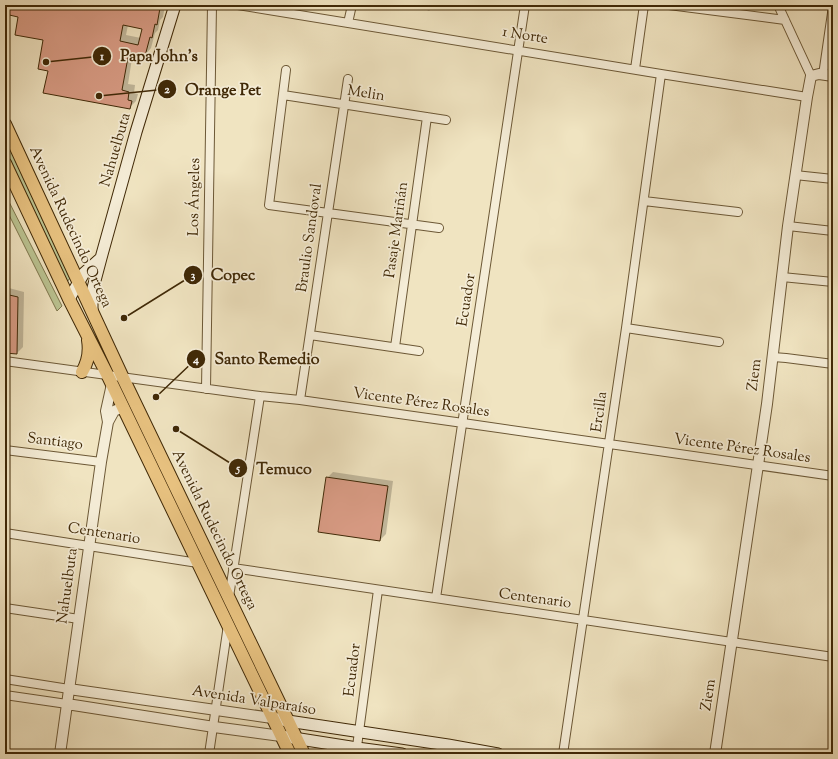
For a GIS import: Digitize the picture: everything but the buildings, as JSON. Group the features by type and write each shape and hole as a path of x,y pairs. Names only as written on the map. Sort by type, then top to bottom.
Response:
{"main road":[{"name":"Nahuelbuta","path":"92,312 93,288 101,258 136,132 175,5"},
{"name":"Avenida Rudecindo Ortega","path":"5,124 123,378 304,754"},
{"name":"Avenida Rudecindo Ortega","path":"5,163 69,299 110,380 290,754"},
{"path":"69,299 84,273 101,258"},
{"path":"82,372 88,355 88,335"},
{"name":"Avenida Valparaíso","path":"272,718 498,754"},
{"name":"Avenida Valparaíso","path":"281,736 357,751 402,754"}],"street":[{"name":"Los Ángeles","path":"206,389 212,5"},
{"name":"1 Norte","path":"238,5 807,97"},
{"path":"348,23 352,5"},
{"name":"Ecuador","path":"436,598 525,5"},
{"path":"635,69 644,5"},
{"path":"669,5 785,20"},
{"path":"778,5 811,76 819,74 828,75 833,6"},
{"path":"286,70 269,205 439,228"},
{"name":"Ercilla","path":"563,754 610,444 661,74"},
{"name":"Ziem","path":"715,754 733,642 773,357 795,175 811,76"},
{"name":"Braulio Sandoval","path":"300,400 348,79"},
{"name":"Melin","path":"283,95 446,120"},
{"name":"Pasaje Mariñán","path":"395,347 427,117"},
{"path":"795,175 833,179"},
{"path":"644,201 738,212"},
{"path":"788,226 833,231"},
{"path":"782,277 833,282"},
{"path":"626,328 719,342"},
{"path":"310,335 419,350"},
{"path":"773,357 833,364"},
{"name":"Vicente Pérez Rosales","path":"5,361 82,372 110,380 123,378 300,400 833,476"},
{"name":"Nahuelbuta","path":"60,754 101,462 108,422 106,411 110,380"},
{"path":"229,597 260,396"},
{"path":"108,422 114,411 123,407"},
{"name":"Santiago","path":"5,450 101,462"},
{"name":"Centenario","path":"5,534 198,563"},
{"name":"Centenario","path":"233,568 833,657"},
{"name":"Ecuador","path":"357,751 378,590"},
{"path":"5,608 79,618"},
{"path":"209,754 228,624"},
{"name":"Avenida Valparaíso","path":"5,680 272,718"},
{"name":"Avenida Valparaíso","path":"5,695 281,736"}],"green space":[{"path":"5,138 70,278 67,282 5,151"},
{"path":"5,194 62,306 57,311 5,207"},
{"path":"154,460 158,460 226,601 275,709 271,709"}],"place":[{"name":"Papa John's","path":"46,62"},
{"name":"Orange Pet","path":"99,96"},
{"name":"Copec","path":"124,318"},
{"name":"Santo Remedio","path":"156,397"},
{"name":"Temuco","path":"176,429"}]}
